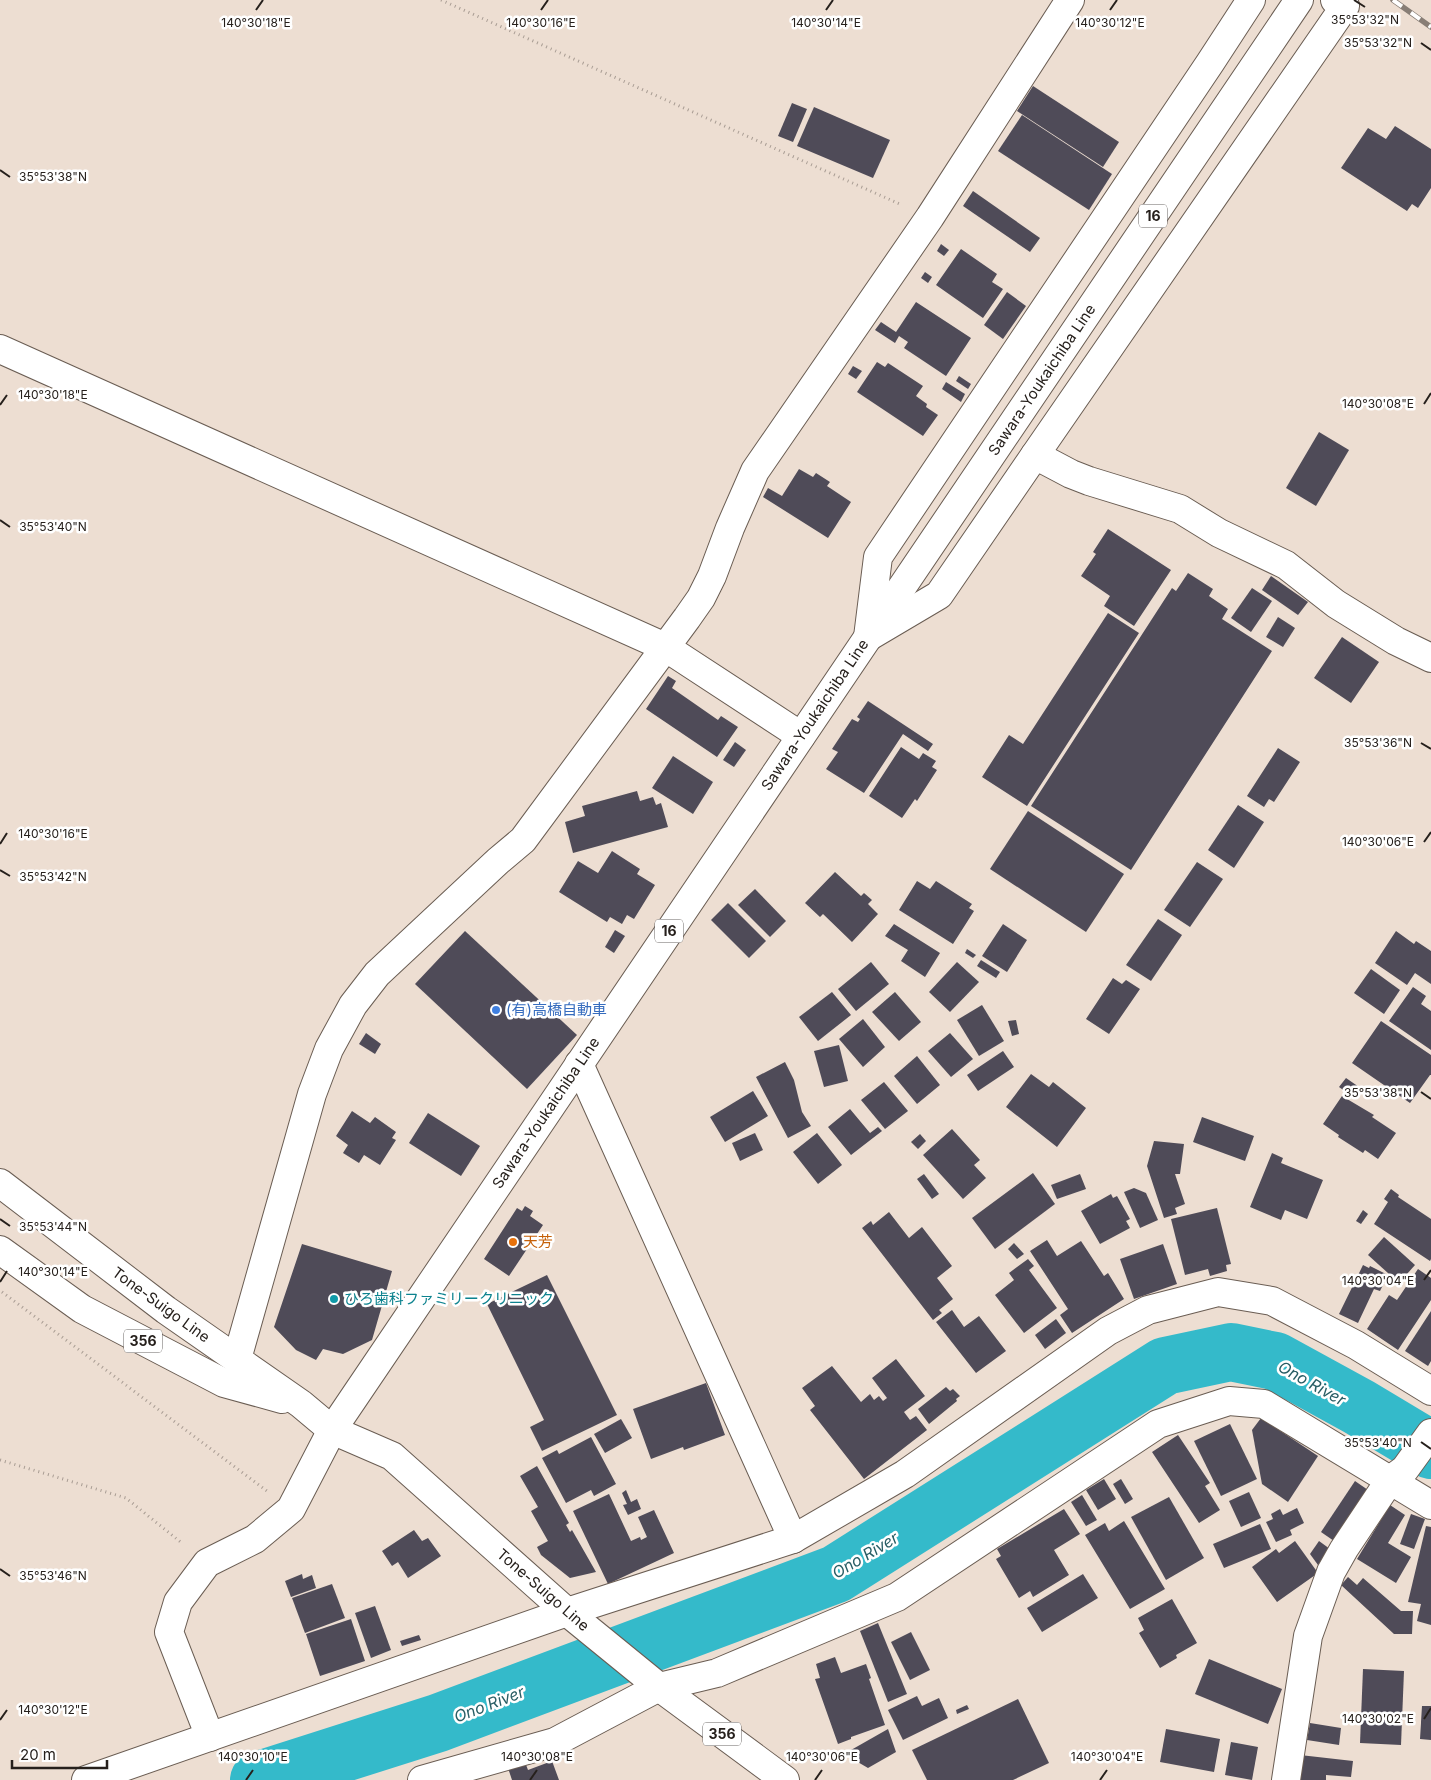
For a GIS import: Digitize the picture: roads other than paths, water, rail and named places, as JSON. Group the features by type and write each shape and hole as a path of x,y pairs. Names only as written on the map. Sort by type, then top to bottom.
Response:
{"main road":[{"path":"237,1359 312,1094 328,1049 353,1005 377,974 491,867 523,840 701,598 755,471 930,217 1070,0"},
{"path":"868,637 878,557 1251,0"},
{"name":"Sawara-Youkaichiba Line","path":"332,1430 1299,0"},
{"path":"868,637 939,595 1345,6 1336,0"},
{"path":"0,349 665,647 802,736"},
{"path":"1035,455 1080,478 1180,508 1219,533 1286,565 1336,604 1396,641 1431,658"},
{"path":"579,1064 793,1539"},
{"name":"Tone-Suigo Line","path":"0,1184 166,1310 301,1404 332,1430 392,1456 567,1612 659,1687 785,1780"},
{"name":"Tone-Suigo Line","path":"0,1250 82,1309 215,1378 301,1404"},
{"path":"86,1780 567,1612 793,1539 904,1474 1108,1331 1148,1310 1218,1292 1272,1301 1356,1345 1431,1391"},
{"path":"422,1780 555,1742 659,1687 717,1674 897,1597 1158,1424 1229,1401 1264,1404 1398,1475 1431,1505"},
{"name":"16","path":"210,1737 169,1632 178,1602 207,1563 254,1539 291,1509 332,1430"},
{"path":"1286,1780 1308,1636 1331,1572 1344,1549 1431,1433"}],"waterway":[{"name":"Ono River","path":"259,1780 438,1723 836,1574 1165,1366 1231,1352 1275,1361 1359,1407 1431,1450"}],"railway":[{"path":"1393,0 1431,27"}],"place":[{"name":"(有)高橋自動車","path":"496,1010"},
{"name":"天芳","path":"513,1242"},
{"name":"ひろ歯科ファミリークリニック","path":"334,1299"}]}
